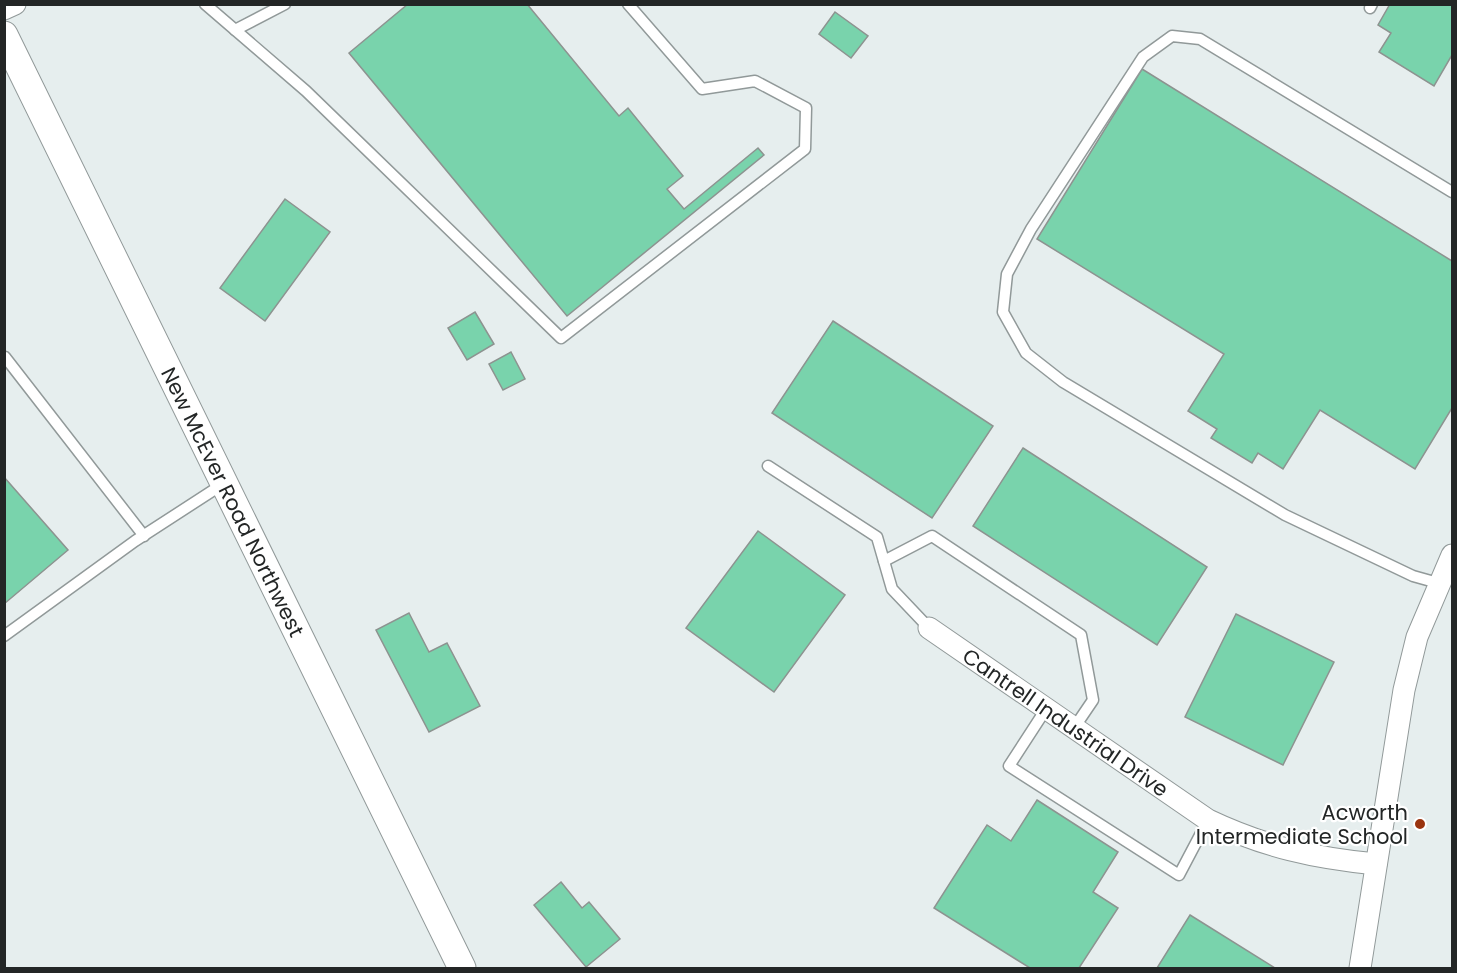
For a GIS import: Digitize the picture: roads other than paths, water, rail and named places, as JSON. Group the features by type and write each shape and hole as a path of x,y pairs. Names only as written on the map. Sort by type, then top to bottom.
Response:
{"street":[{"path":"4,9 15,4"},
{"name":"New McEver Road Northwest","path":"4,35 462,969"},
{"path":"1360,969 1404,690 1417,637 1452,555"},
{"name":"Cantrell Industrial Drive","path":"929,628 1208,820 1244,837 1283,850 1376,864"}],"lane":[{"path":"205,4 306,91 561,338 805,149 806,108 755,81 702,89 628,4"},
{"path":"235,30 285,4"},
{"path":"1438,584 1413,576 1285,515 1063,381 1026,353 1003,312 1007,274 1031,229 1143,57 1172,36 1200,39 1452,192"},
{"path":"5,357 144,536"},
{"path":"768,466 877,537 892,589 929,628"},
{"path":"4,636 144,536 224,483"},
{"path":"884,561 932,536 1081,635 1094,700 1074,729"},
{"path":"1046,709 1009,766 1179,875 1208,820"}],"place":[{"name":"Acworth Intermediate School","path":"1420,824"}]}
